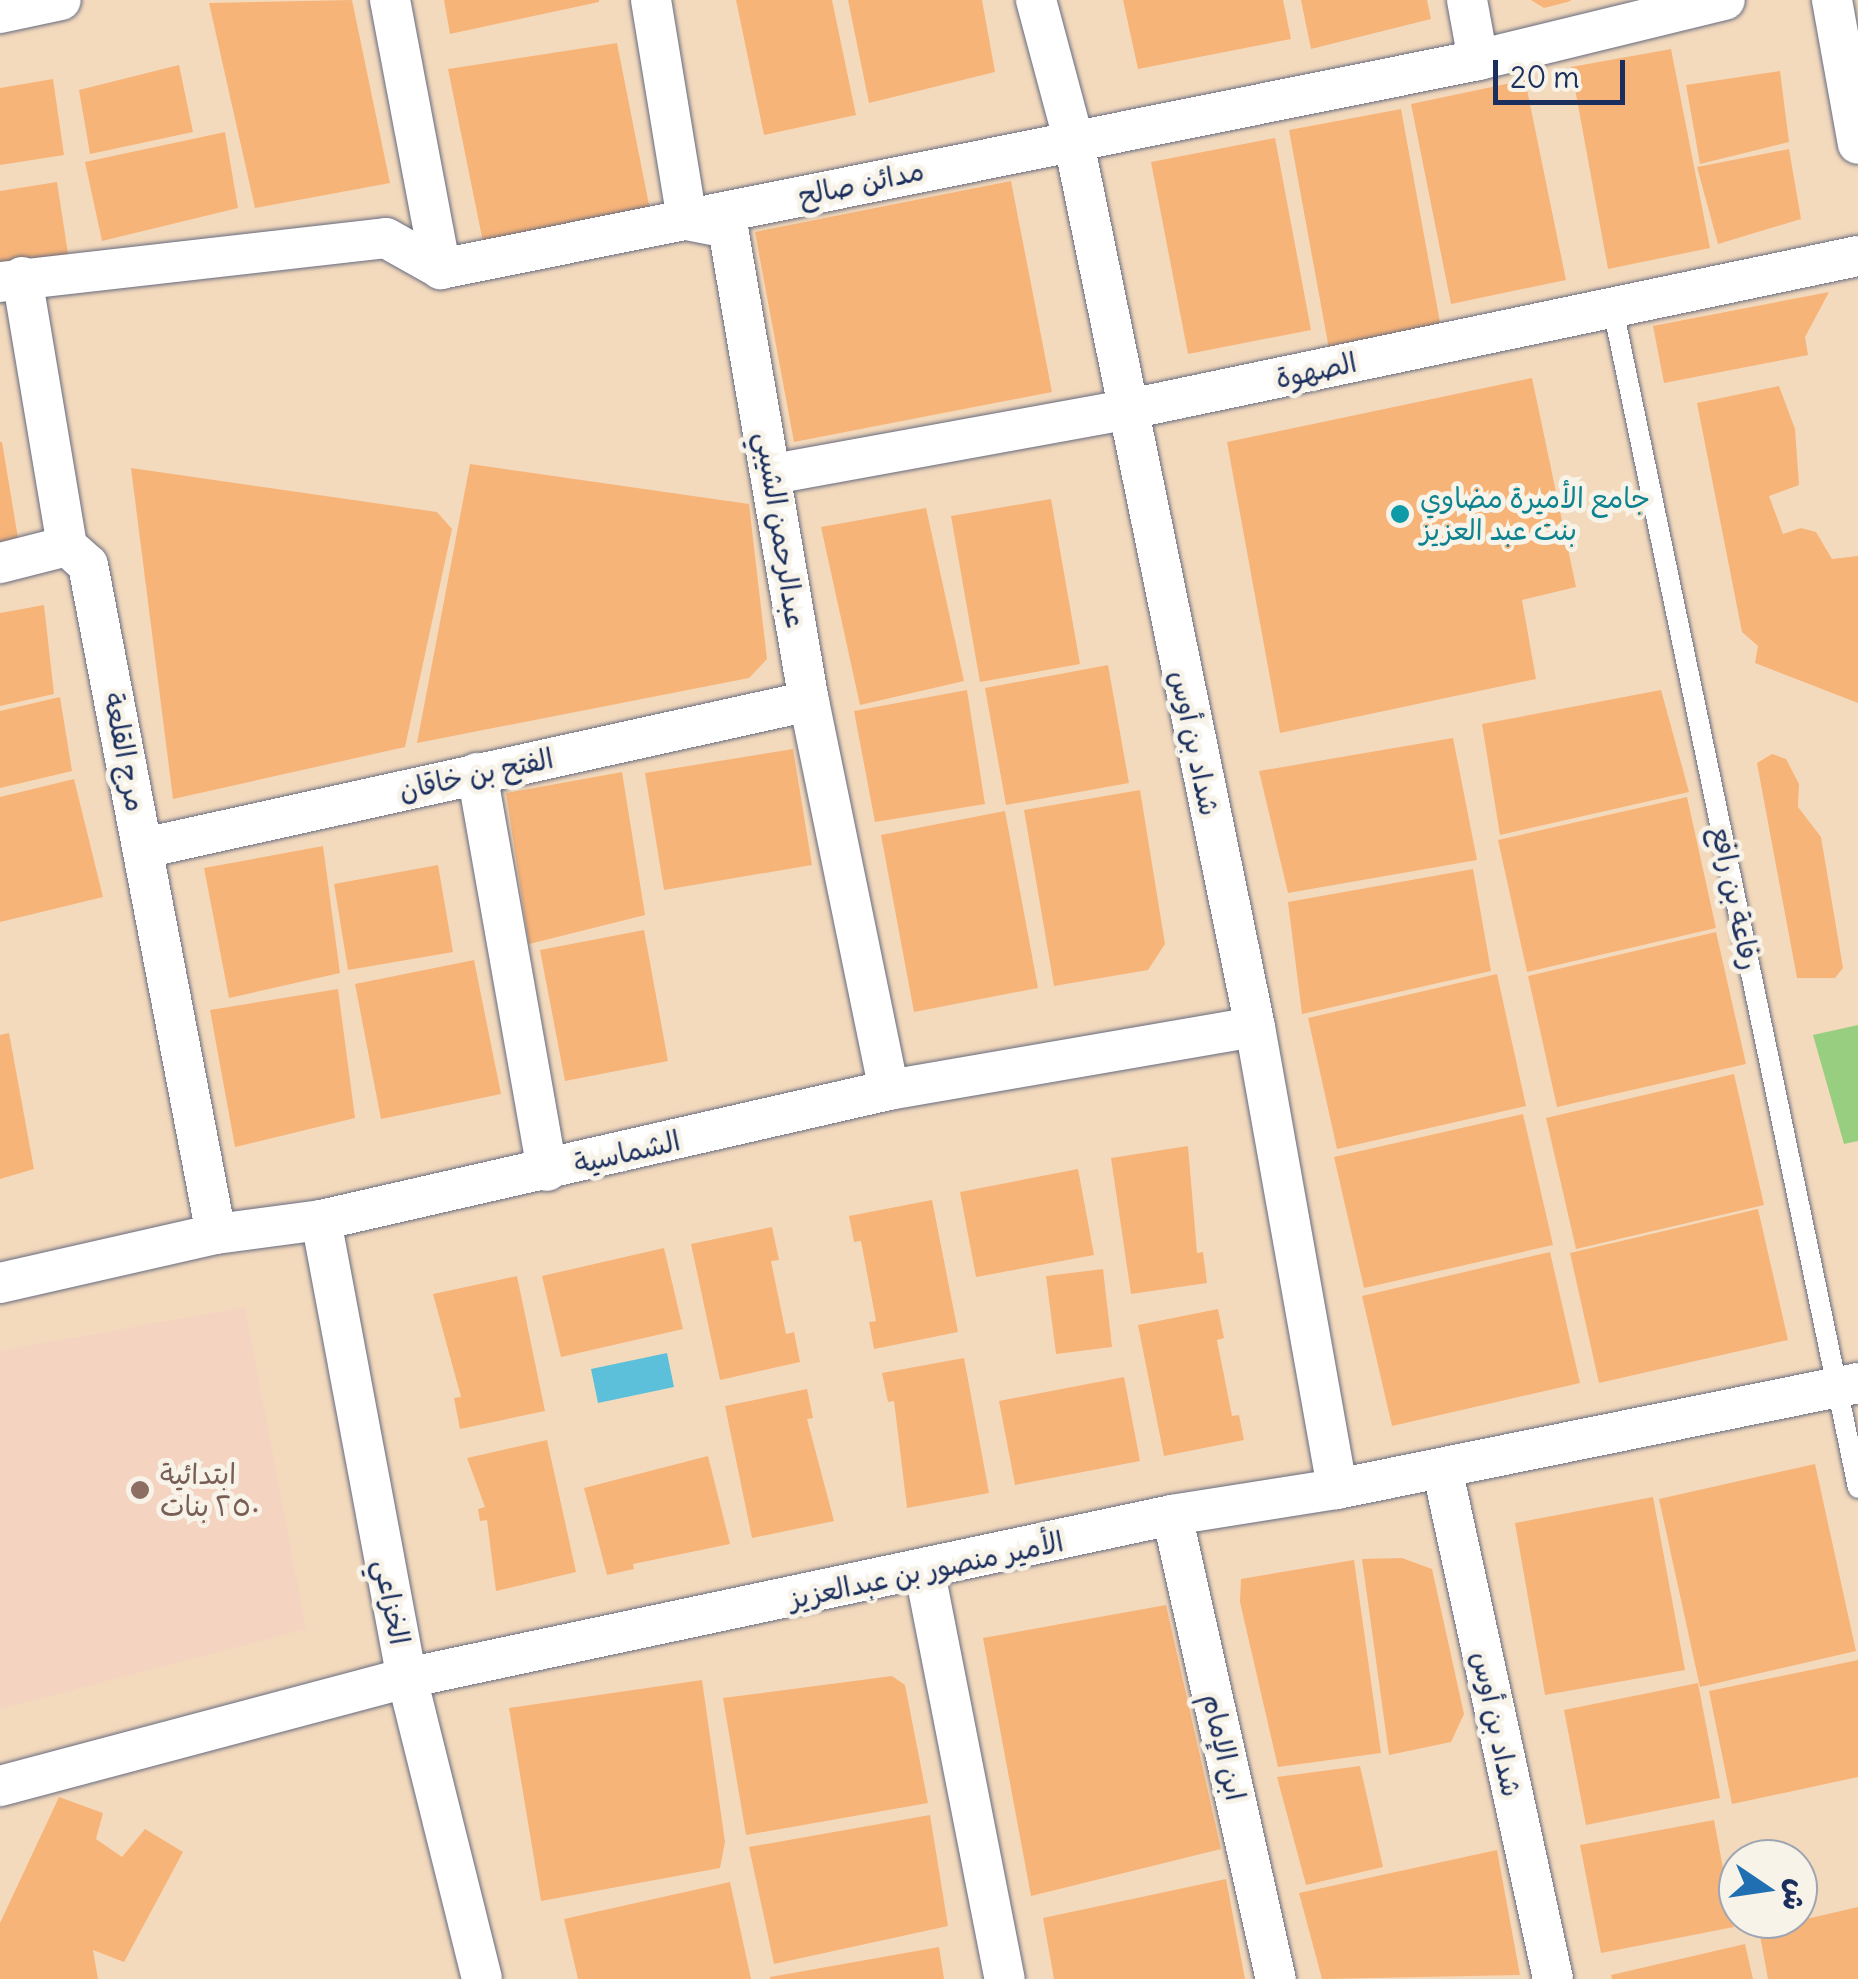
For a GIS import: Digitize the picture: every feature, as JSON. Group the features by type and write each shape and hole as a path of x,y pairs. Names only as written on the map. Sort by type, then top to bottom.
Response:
{"street":[{"path":"0,13 61,0"},
{"path":"390,0 441,269"},
{"path":"652,0 687,220"},
{"name":"شداد بن أوس","path":"1036,0 1073,138 1125,410 1255,1027 1337,1489"},
{"path":"1467,0 1478,60"},
{"path":"1832,0 1858,144"},
{"name":"مدائن صالح","path":"441,269 1073,138 1478,60 1724,2"},
{"name":"عبدالرحمن الشيبي","path":"687,220 728,228 809,701 889,1090"},
{"path":"11,279 386,238 441,269"},
{"name":"الصهوة","path":"773,474 1125,410 1858,256"},
{"name":"مرج القلعة","path":"11,279 67,546 88,566 216,1234"},
{"path":"0,564 67,546"},
{"name":"الفتح بن خاقان","path":"144,848 809,701"},
{"path":"477,773 547,1170"},
{"name":"الشماسية","path":"0,1284 216,1234 321,1220 889,1090 1255,1027"},
{"name":"الخزاعي","path":"321,1220 406,1678 482,1979"},
{"name":"الأمير منصور بن عبدالعزيز","path":"0,1786 406,1678 924,1573 1172,1516 1337,1489 1849,1385"},
{"name":"شداد بن أوس","path":"1442,1468 1553,1979"},
{"name":"ابن الإمام","path":"1172,1516 1276,1979"},
{"path":"924,1573 1005,1979"}],"lane":[{"name":"رفاعة بن رافع","path":"1613,309 1849,1385 1858,1488"}],"shaded area":[{"name":"ابتدائية ٢٥٠ بنات","path":"245,1307 306,1629 0,1709 0,1351"}],"green space":[{"path":"1858,1025 1858,1141 1844,1144 1813,1035"}],"water":[{"path":"667,1353 674,1387 598,1403 591,1369"}],"building":[{"path":"352,0 390,183 255,208 209,3"},
{"path":"444,0 599,0 599,2 450,34"},
{"path":"736,0 832,0 856,115 764,135"},
{"path":"848,0 982,0 995,72 869,103"},
{"path":"1123,0 1283,0 1291,39 1138,69"},
{"path":"1301,0 1427,0 1431,19 1311,49"},
{"path":"1531,0 1570,0 1571,1 1544,8"},
{"path":"617,43 652,220 485,252 448,69"},
{"path":"1671,49 1710,248 1608,269 1571,67"},
{"path":"179,65 193,132 90,154 79,90"},
{"path":"1780,71 1789,142 1700,164 1686,85"},
{"path":"53,79 64,155 0,165 0,88"},
{"path":"1525,80 1566,280 1451,304 1411,104"},
{"path":"1401,109 1441,328 1329,349 1289,130"},
{"path":"225,132 238,208 102,241 85,162"},
{"path":"1275,138 1311,330 1188,354 1151,162"},
{"path":"1789,149 1801,219 1718,244 1697,167"},
{"path":"1011,181 1052,392 794,442 755,232"},
{"path":"57,182 69,260 0,271 0,191"},
{"path":"1829,292 1805,337 1808,355 1664,383 1653,326"},
{"name":"جامع الأميرة مضاوي بنت عبد العزيز","path":"1532,378 1576,587 1522,600 1536,679 1280,733 1227,442"},
{"path":"1779,386 1795,429 1799,485 1769,496 1783,534 1801,528 1816,532 1832,559 1858,556 1858,703 1755,663 1758,646 1742,632 1697,403"},
{"path":"0,442 18,538 0,542"},
{"path":"470,464 749,504 767,659 749,678 417,743"},
{"path":"131,468 437,512 452,529 405,747 173,799"},
{"path":"1051,499 1080,664 980,682 951,516"},
{"path":"926,508 964,681 860,705 821,527"},
{"path":"44,605 54,694 0,706 0,613"},
{"path":"1108,665 1129,783 1006,805 985,688"},
{"path":"967,690 985,804 875,822 854,711"},
{"path":"1661,690 1689,792 1500,835 1482,724"},
{"path":"60,697 72,771 0,788 0,711"},
{"path":"1453,738 1477,860 1288,893 1259,771"},
{"path":"793,749 812,865 664,890 645,773"},
{"path":"1772,754 1786,759 1799,784 1798,807 1821,837 1843,968 1835,978 1797,978 1757,763"},
{"path":"622,772 645,915 529,944 506,793"},
{"path":"74,779 103,897 0,922 0,797"},
{"path":"1140,790 1165,944 1148,970 1054,986 1024,810"},
{"path":"1687,797 1716,928 1527,972 1498,840"},
{"path":"1005,811 1038,988 914,1012 881,835"},
{"path":"323,846 340,973 229,998 204,868"},
{"path":"438,865 453,952 348,970 334,884"},
{"path":"1473,869 1491,971 1302,1014 1288,902"},
{"path":"644,930 668,1061 565,1081 540,950"},
{"path":"1716,932 1746,1064 1557,1107 1528,976"},
{"path":"474,960 501,1094 381,1119 355,984"},
{"path":"1497,974 1526,1106 1337,1149 1308,1018"},
{"path":"338,989 355,1118 235,1147 210,1010"},
{"path":"9,1033 34,1169 0,1179 0,1035"},
{"path":"1734,1074 1764,1205 1576,1249 1546,1118"},
{"path":"1523,1114 1553,1245 1364,1288 1334,1157"},
{"path":"1188,1146 1197,1253 1203,1252 1207,1283 1131,1294 1111,1158"},
{"path":"1078,1169 1094,1255 976,1277 960,1192"},
{"path":"932,1200 958,1332 874,1349 869,1322 876,1321 861,1241 854,1242 849,1216"},
{"path":"1758,1209 1788,1340 1599,1383 1570,1253"},
{"path":"772,1227 779,1260 771,1261 786,1334 794,1332 800,1362 720,1380 691,1244"},
{"path":"664,1248 683,1329 561,1357 542,1276"},
{"path":"1550,1252 1580,1383 1392,1426 1362,1296"},
{"path":"1103,1269 1112,1347 1056,1354 1046,1276"},
{"path":"517,1276 545,1411 460,1429 454,1398 461,1397 433,1294"},
{"path":"1218,1309 1224,1338 1217,1340 1232,1416 1239,1415 1244,1440 1164,1456 1138,1325"},
{"path":"964,1358 989,1493 907,1508 894,1401 888,1402 882,1373"},
{"path":"1124,1377 1140,1461 1015,1485 999,1401"},
{"path":"807,1389 813,1418 807,1419 834,1521 752,1538 725,1406"},
{"path":"547,1440 576,1572 496,1591 487,1520 480,1521 478,1509 485,1507 467,1458"},
{"path":"708,1456 730,1544 633,1564 634,1569 607,1575 584,1488"},
{"path":"1815,1464 1856,1651 1700,1687 1659,1499"},
{"path":"1653,1497 1685,1670 1545,1695 1515,1523"},
{"path":"1402,1558 1432,1569 1464,1714 1451,1742 1389,1755 1362,1559"},
{"path":"1354,1560 1381,1753 1278,1767 1240,1602 1241,1579"},
{"path":"1166,1605 1221,1849 1031,1896 983,1638"},
{"path":"1858,1660 1858,1777 1732,1804 1709,1691"},
{"path":"892,1676 905,1685 928,1803 746,1835 723,1698"},
{"path":"702,1680 725,1842 720,1868 541,1901 509,1708"},
{"path":"1698,1683 1720,1798 1586,1825 1564,1710"},
{"path":"1360,1766 1383,1867 1306,1885 1277,1777"},
{"path":"59,1797 103,1813 96,1839 122,1857 145,1829 183,1852 124,1962 93,1950 98,1979 0,1979 0,1923"},
{"path":"930,1815 948,1926 774,1964 749,1847"},
{"path":"1714,1820 1718,1841 1718,1930 1601,1953 1580,1845"},
{"path":"1497,1850 1520,1975 1322,1979 1299,1893"},
{"path":"1226,1879 1245,1979 1054,1979 1043,1918"},
{"path":"730,1882 751,1979 578,1979 564,1919"},
{"path":"1858,1907 1858,1979 1768,1979 1761,1939 1818,1939 1818,1916"},
{"path":"1745,1944 1753,1979 1612,1979 1611,1975"},
{"path":"939,1947 944,1979 770,1979 770,1977"}],"place":[{"name":"جامع الأميرة مضاوي بنت عبد العزيز","path":"1400,514"},
{"name":"ابتدائية ٢٥٠ بنات","path":"140,1490"}]}
